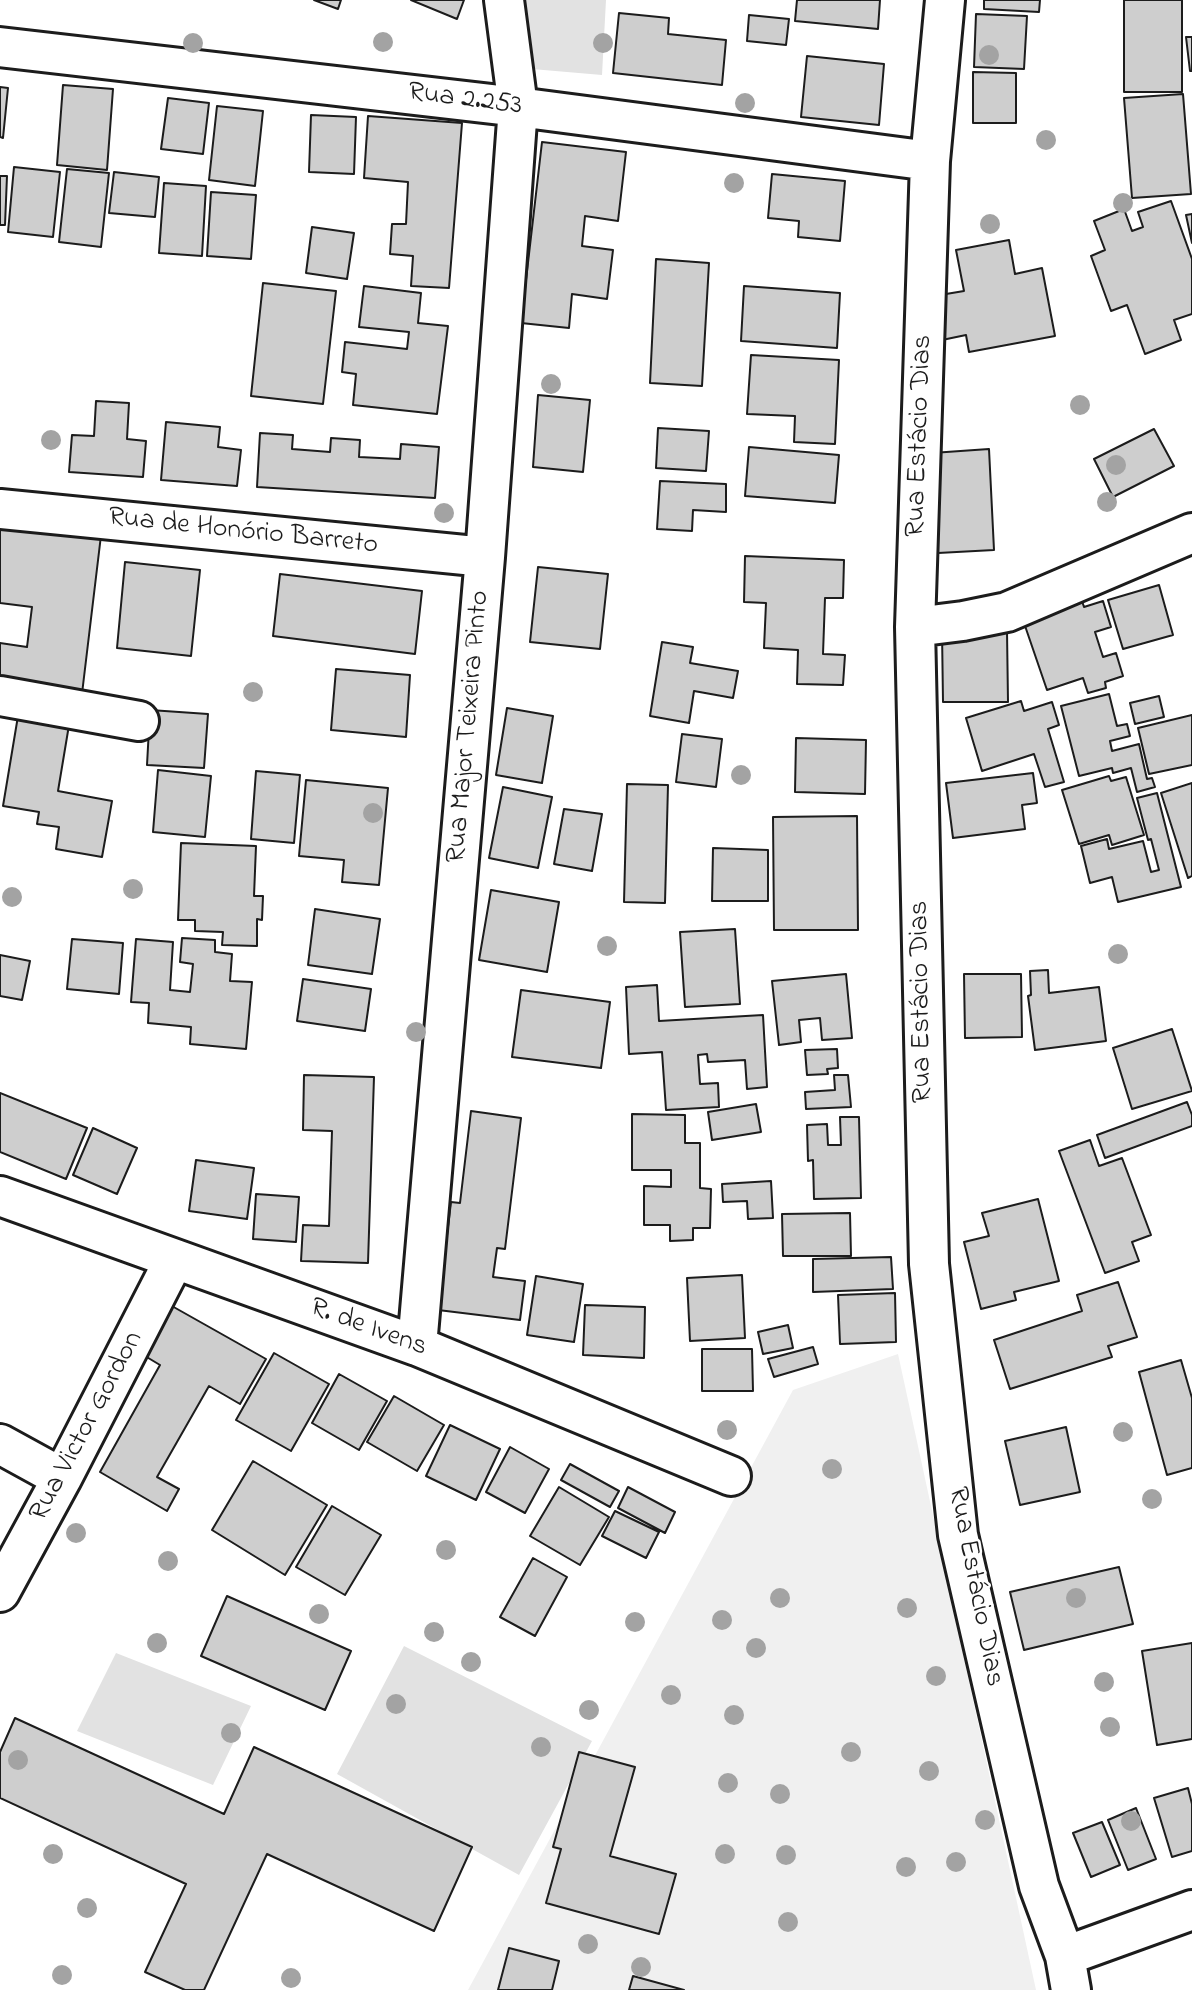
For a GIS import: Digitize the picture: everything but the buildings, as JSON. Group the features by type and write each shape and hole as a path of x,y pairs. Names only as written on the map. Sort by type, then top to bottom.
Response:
{"street":[{"name":"Rua Major Teixeira Pinto","path":"417,1346 485,557 518,107 504,0"},
{"name":"Rua Estácio Dias","path":"946,0 930,161 915,627 929,1264 957,1522 1039,1886 1068,1973"},
{"name":"Rua 2.253","path":"0,47 518,107 930,161"},
{"name":"Rua de Honório Barreto","path":"0,509 485,557"},
{"path":"915,627 1007,612 1192,533"},
{"path":"0,696 139,720"},
{"name":"R. de Ivens","path":"0,1196 417,1346 731,1476"},
{"name":"Rua Victor Gordon","path":"0,1592 174,1260"},
{"path":"0,1444 62,1478"},
{"path":"1068,1973 1192,1910"}],"shaded area":[{"path":"521,0 606,0 602,75 532,69"},
{"path":"898,1354 1036,1990 468,1990 793,1390"},
{"path":"404,1646 592,1741 519,1875 337,1774"},
{"path":"116,1653 251,1706 213,1785 77,1731"}]}
